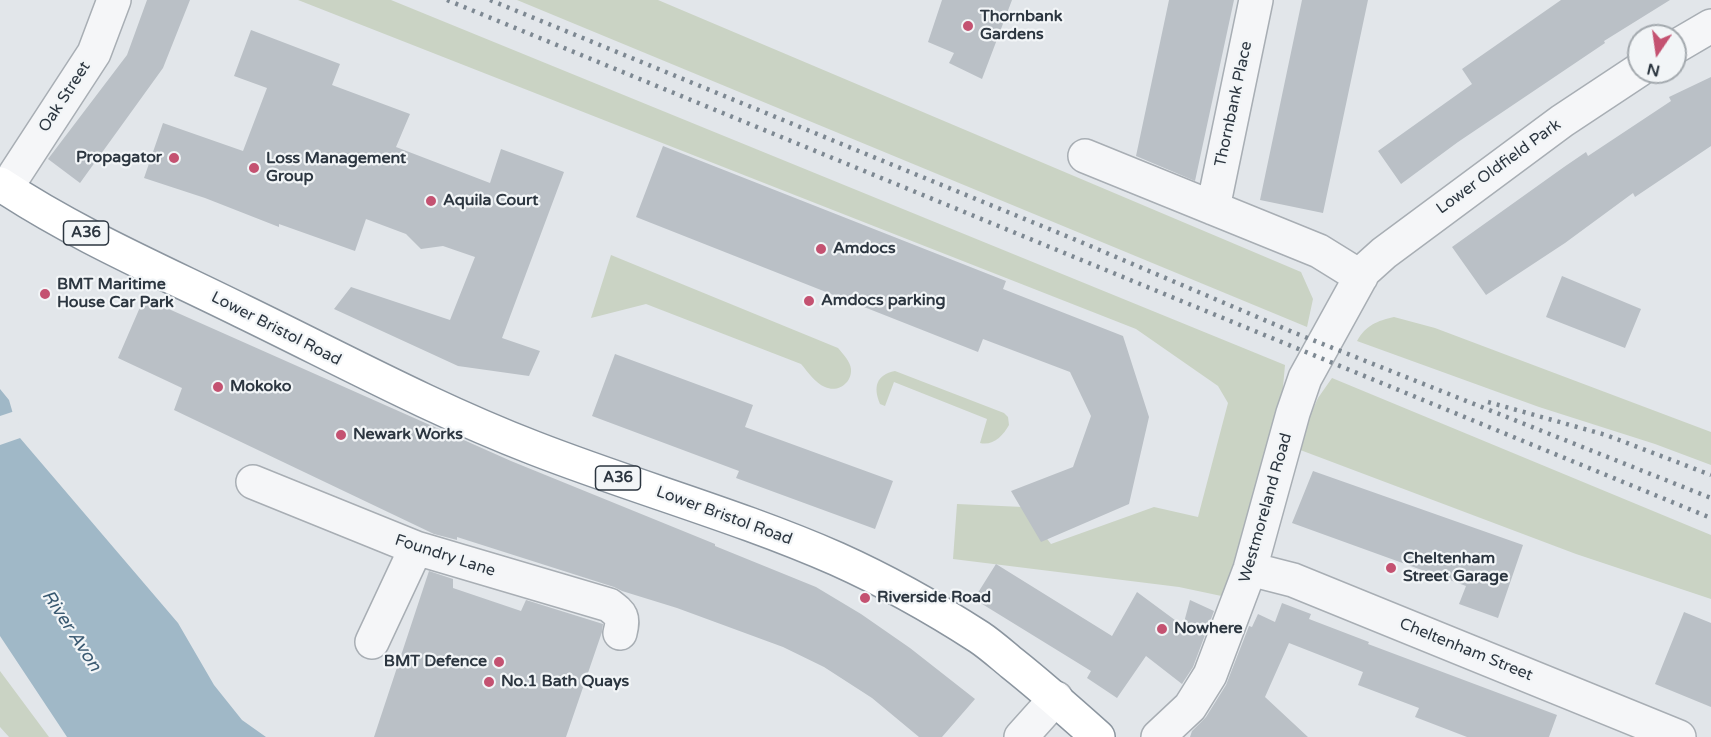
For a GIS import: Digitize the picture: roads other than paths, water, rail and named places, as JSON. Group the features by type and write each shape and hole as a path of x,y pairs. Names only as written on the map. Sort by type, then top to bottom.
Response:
{"highway":[{"name":"Lower Bristol Road","path":"3,186 44,211 149,267 378,380 462,418 535,449 727,516 840,560 895,588 981,638 1056,698 1098,737"}],"street":[{"name":"Oak Street","path":"3,186 94,53 114,0"},
{"name":"Thornbank Place","path":"1213,208 1256,0"},
{"path":"1687,40 1711,26"},
{"name":"Lower Oldfield Park","path":"1362,274 1393,246 1562,121 1627,78"},
{"path":"1085,156 1319,251 1362,274"},
{"name":"Westmoreland Road","path":"1158,737 1190,707 1210,675 1250,569 1293,413 1305,378 1362,274"},
{"name":"Foundry Lane","path":"253,482 416,549 609,604 621,614 623,624 620,633"},
{"path":"372,642 416,549"},
{"name":"Cheltenham Street","path":"1250,569 1293,580 1679,737"},
{"path":"1021,737 1056,698"}],"water":[{"name":"River Avon","path":"0,389 9,400 20,438 178,623 214,685 242,720 266,737 67,737 0,636"}],"railway":[{"path":"447,0 1711,518"},
{"path":"490,0 1076,240 1295,333 1711,498"},
{"path":"1488,402 1606,435 1711,475"}],"place":[{"name":"Thornbank Gardens","path":"968,26"},
{"name":"Propagator","path":"174,158"},
{"name":"Loss Management Group","path":"254,168"},
{"name":"Aquila Court","path":"431,201"},
{"name":"Amdocs","path":"821,249"},
{"name":"BMT Maritime House Car Park","path":"45,294"},
{"name":"Amdocs parking","path":"809,301"},
{"name":"Mokoko","path":"218,387"},
{"name":"Newark Works","path":"341,435"},
{"name":"Cheltenham Street Garage","path":"1391,568"},
{"name":"Riverside Road","path":"865,598"},
{"name":"Nowhere","path":"1162,629"},
{"name":"BMT Defence","path":"499,662"},
{"name":"No.1 Bath Quays","path":"489,682"}]}
